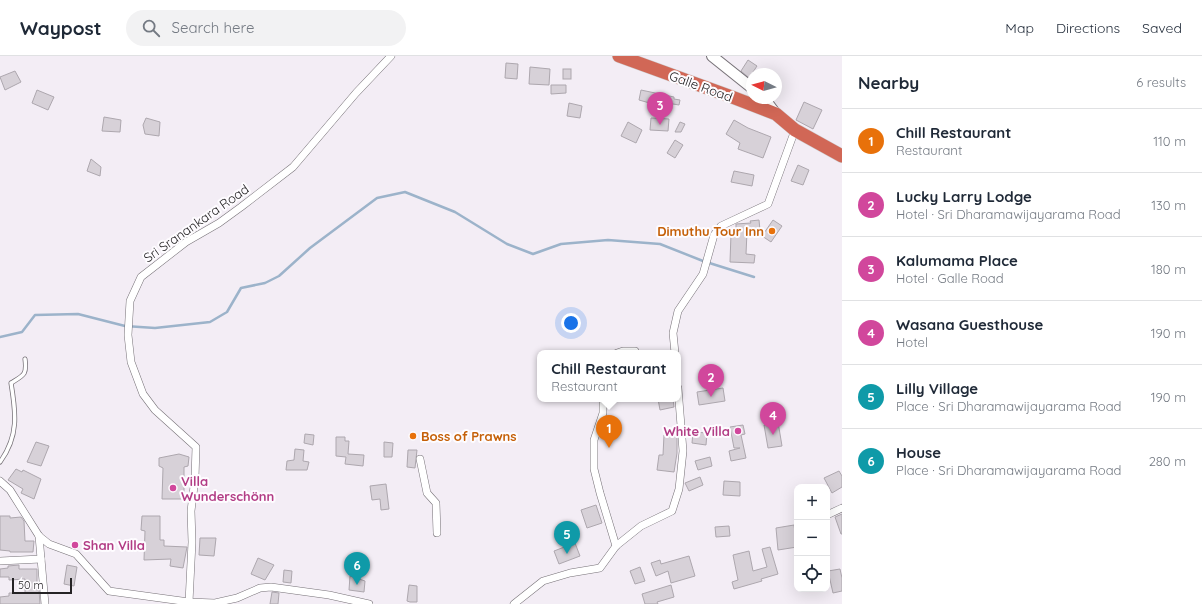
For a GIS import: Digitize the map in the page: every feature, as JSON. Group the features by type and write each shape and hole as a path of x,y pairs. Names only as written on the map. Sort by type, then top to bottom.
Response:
{"highway":[{"name":"Galle Road","path":"619,56 776,114 795,130 842,156"}],"street":[{"name":"Sri Sranankara Road","path":"189,602 192,542 191,510 195,478 196,447 155,410 143,394 131,362 128,335 130,301 141,277 186,242 219,223 293,167 356,93 391,56"},
{"path":"712,56 746,83"},
{"path":"768,104 776,114"},
{"path":"675,350 673,333 678,311 703,274 714,235 721,226 768,204 795,130"},
{"path":"603,402 603,413 594,440 594,469 616,546"},
{"path":"514,604 543,581 570,573 600,568 616,546 640,526 672,511 679,490 683,451 679,402"},
{"path":"420,459 427,494 436,503 437,533"},
{"path":"0,481 10,490 39,536 49,544 76,554 109,591 189,602 215,603 237,598 260,588 271,587 329,595 369,604"},
{"path":"830,514 842,508"},
{"path":"39,536 44,604"},
{"path":"0,561 41,559"}],"lane":[{"path":"0,462 11,443 16,426 11,383 23,376 26,370 25,359"}],"building":[{"path":"748,60 757,66 756,68 746,68 746,75 741,71"},
{"path":"506,63 518,64 517,79 505,78"},
{"path":"530,67 550,69 549,85 529,84"},
{"path":"563,69 571,69 571,79 563,79"},
{"path":"15,71 21,82 5,90 0,77"},
{"path":"551,85 566,85 566,93 551,94"},
{"path":"37,90 54,97 48,110 32,103"},
{"path":"641,90 674,97 674,99 680,100 679,105 661,102 660,106 639,100"},
{"path":"804,102 822,110 813,129 796,120"},
{"path":"569,103 582,106 580,118 567,116"},
{"path":"104,117 121,120 120,132 102,131"},
{"path":"146,118 160,122 159,136 145,134 143,125"},
{"path":"651,118 669,119 668,131 650,130"},
{"path":"734,120 748,128 771,137 763,158 738,149 740,143 726,134"},
{"path":"628,122 642,130 636,143 621,136"},
{"path":"680,122 685,124 681,132 675,132"},
{"path":"675,140 683,145 675,158 667,153"},
{"path":"91,159 101,167 100,176 87,171"},
{"path":"798,165 809,170 803,185 791,181"},
{"path":"734,171 754,175 752,186 731,182"},
{"path":"759,220 760,230 747,232 746,254 755,255 754,263 730,262 731,234 736,235 736,224 751,223 750,221"},
{"name":"Dimuthu Tour Inn","path":"773,220 782,226 771,242 762,236"},
{"path":"723,388 725,401 699,405 697,392"},
{"path":"659,402 673,402 674,407 660,410"},
{"path":"778,422 782,446 768,448 764,425"},
{"path":"743,425 745,434 741,435 746,458 731,461 729,451 740,448 734,448 730,427"},
{"path":"693,432 707,433 706,445 692,443"},
{"path":"305,434 314,435 313,445 304,443"},
{"path":"664,435 677,436 677,453 674,472 657,470 659,455 663,455"},
{"path":"336,437 345,437 345,441 349,441 348,454 364,455 363,466 345,464 346,457 336,456"},
{"path":"36,442 49,446 41,466 27,462"},
{"path":"384,442 393,443 392,457 384,457"},
{"path":"295,449 304,450 303,461 309,462 307,470 286,470 287,461 294,460"},
{"path":"408,450 417,450 415,468 407,467"},
{"path":"179,454 189,457 188,466 184,467 184,499 162,499 163,468 159,466 159,458"},
{"path":"710,457 712,466 698,470 695,461"},
{"path":"16,469 22,472 23,470 41,479 34,499 21,493 23,489 8,480"},
{"path":"839,471 842,476 842,487 832,493 830,484 827,484 824,478"},
{"path":"700,477 703,485 689,491 685,483"},
{"path":"724,481 740,482 740,496 723,495"},
{"path":"386,484 389,509 381,510 380,499 372,500 370,486"},
{"path":"596,505 602,523 587,528 581,510"},
{"path":"842,514 842,534 841,534 835,517"},
{"path":"0,516 10,516 10,518 21,517 24,521 25,541 34,541 33,552 10,552 0,550"},
{"path":"142,516 160,516 160,540 164,540 164,546 187,547 183,568 170,566 171,559 144,560 145,531 141,530"},
{"path":"794,525 794,547 778,550 776,528"},
{"path":"729,526 730,536 716,537 715,527"},
{"path":"200,538 216,538 214,556 199,555"},
{"path":"575,543 580,556 559,564 554,551"},
{"path":"770,547 778,574 761,579 762,581 734,589 732,582 738,580 733,555 749,551 753,571 767,567 762,549"},
{"path":"689,556 695,576 671,583 668,571 656,576 651,563 660,560 661,564"},
{"path":"258,558 274,565 265,580 251,574"},
{"path":"19,565 19,569 37,569 37,590 39,590 40,604 0,604 0,597 9,596 9,593 25,593 25,579 9,580 9,577 0,577 0,569 8,568 8,566"},
{"path":"67,565 77,567 74,586 64,584"},
{"path":"640,567 645,581 635,584 630,571"},
{"path":"840,569 842,591 833,593 830,580 830,571"},
{"path":"284,570 292,571 291,583 283,582"},
{"path":"350,576 365,581 364,592 349,590"},
{"path":"409,585 417,586 417,602 407,601"},
{"path":"671,585 674,597 657,602 658,604 645,604 642,594"},
{"path":"272,592 279,593 278,604 270,604"}],"waterway":[{"path":"0,337 22,332 35,315 78,314 125,326 155,328 210,322 227,312 241,288 265,283 279,276 310,248 377,198 405,192 455,212 507,244 533,254 561,244 608,240 660,244 703,261 754,277"}],"place":[{"name":"Kalumama Place","path":"660,125"},
{"name":"Dimuthu Tour Inn","path":"772,231"},
{"name":"Lucky Larry Lodge","path":"711,397"},
{"name":"White Villa","path":"738,431"},
{"name":"Wasana Guesthouse","path":"773,435"},
{"name":"Boss of Prawns","path":"413,436"},
{"name":"Chill Restaurant","path":"609,448"},
{"name":"Villa Wunderschönn","path":"173,488"},
{"name":"Shan Villa","path":"75,545"},
{"name":"Lilly Village","path":"567,554"},
{"name":"House","path":"357,585"}]}
